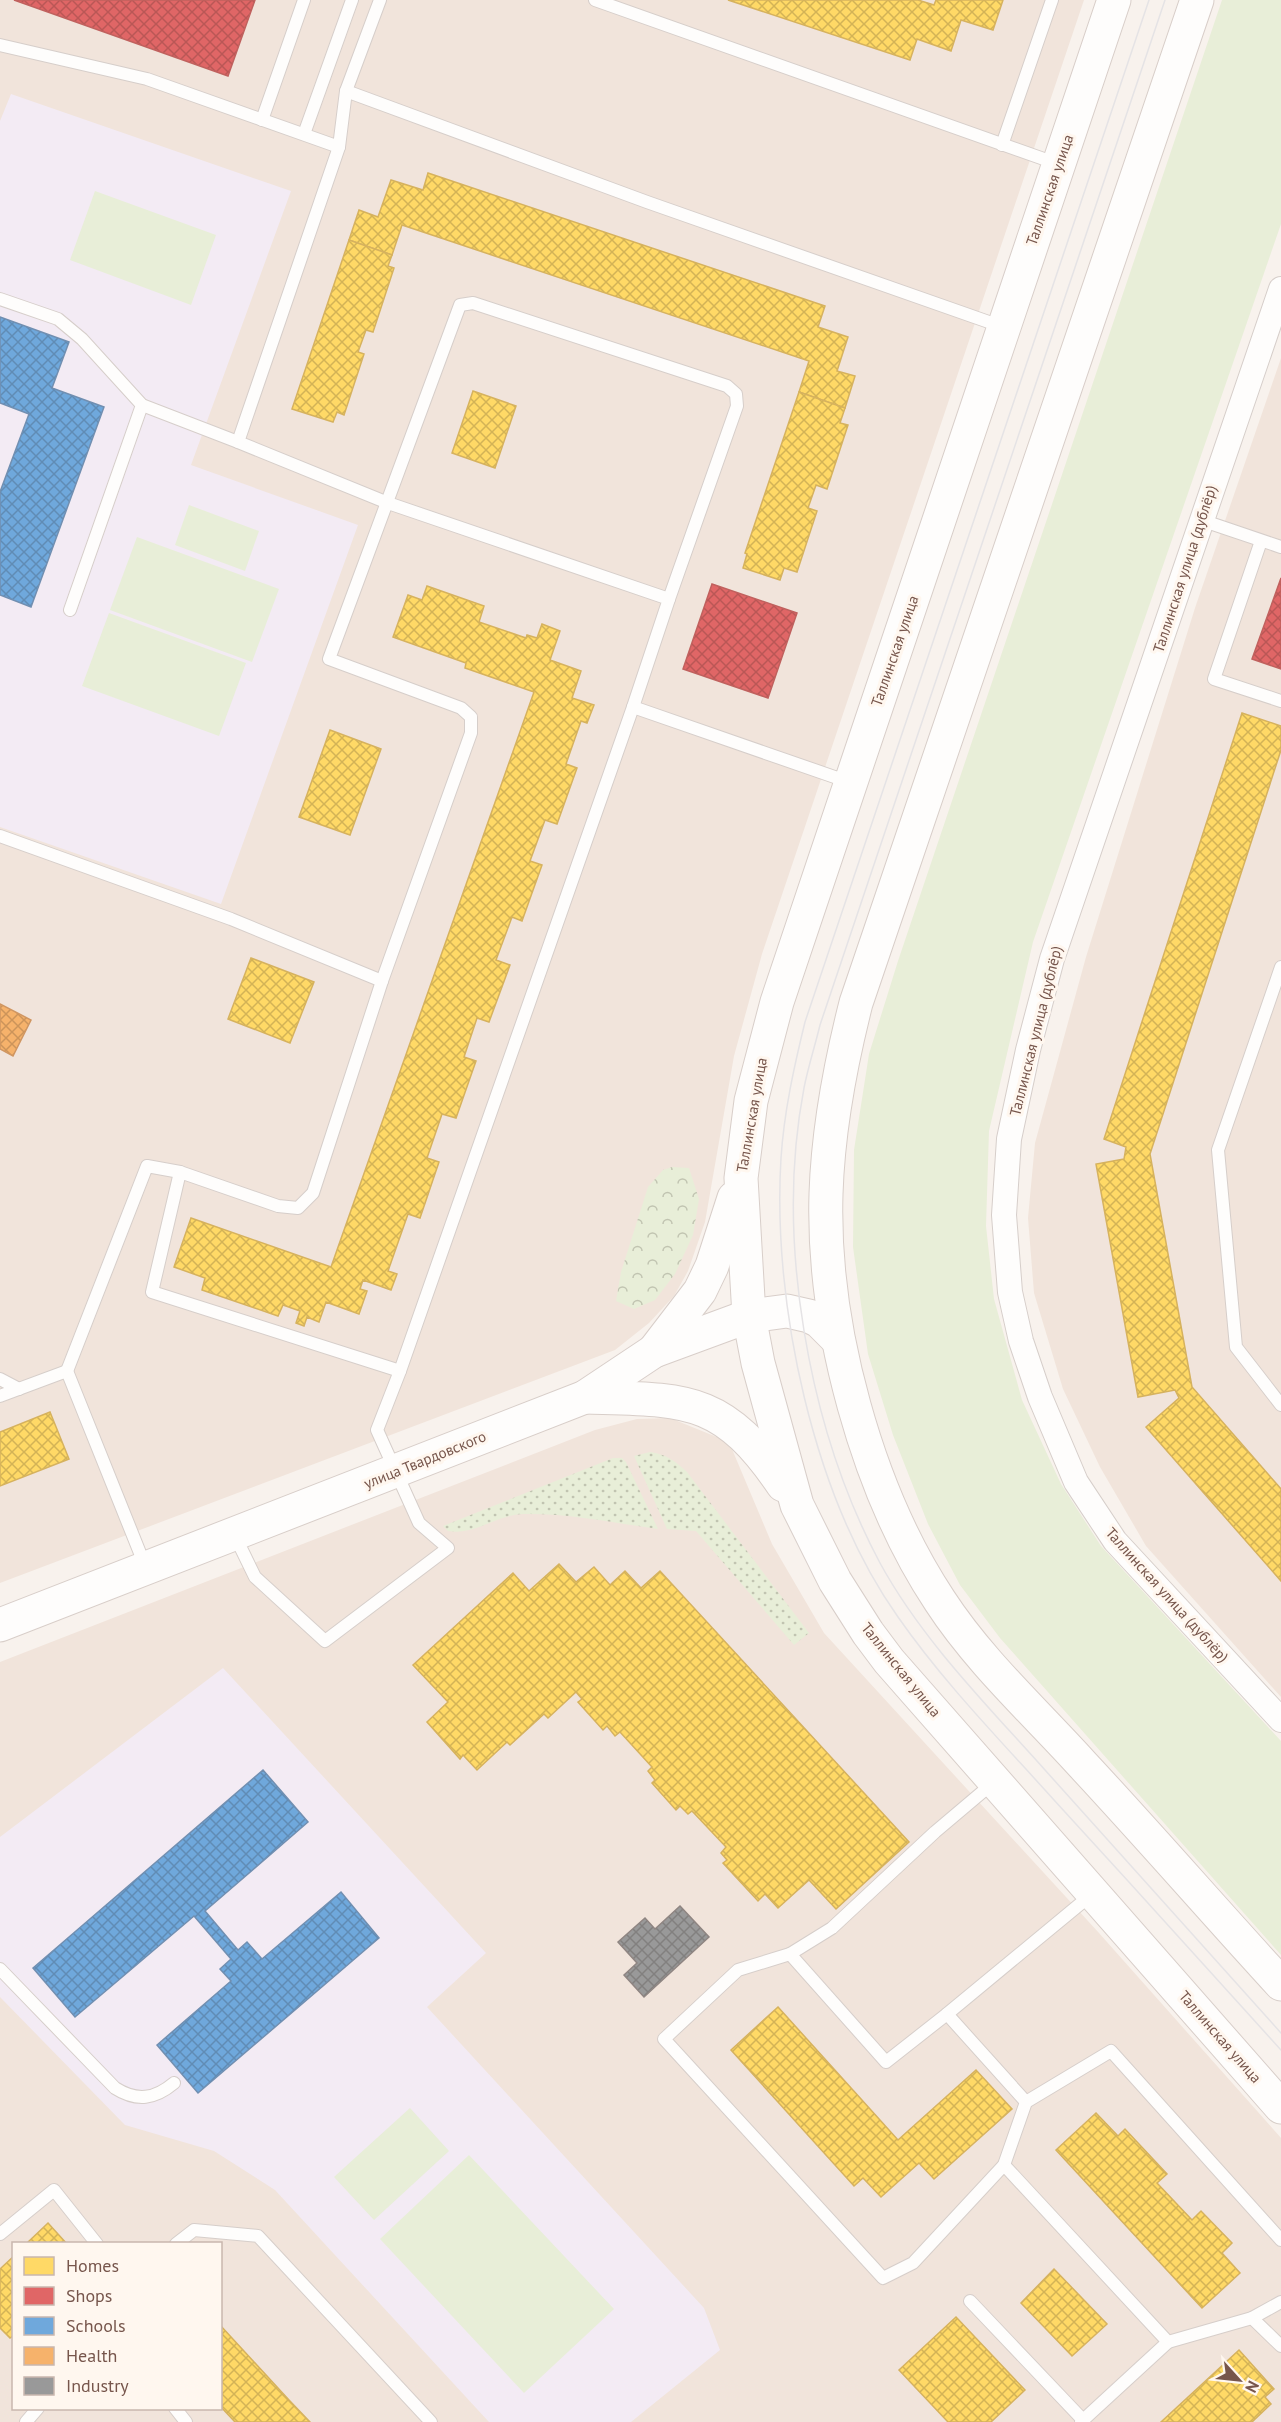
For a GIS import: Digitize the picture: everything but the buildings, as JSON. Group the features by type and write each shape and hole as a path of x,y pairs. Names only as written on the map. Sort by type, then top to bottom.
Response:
{"main road":[{"name":"Таллинская улица","path":"1114,0 777,1002 752,1101 741,1178 749,1316 758,1363 797,1505 835,1581 868,1633 1281,2107"},
{"path":"1197,0 854,1011 836,1093 826,1197 828,1243 838,1340 859,1419 876,1470 913,1554 940,1602 972,1644 1281,1984"},
{"path":"654,1351 691,1305 705,1280 741,1178"},
{"name":"улица Твардовского","path":"0,1625 585,1397 654,1351 749,1316 787,1311 809,1316 819,1321 838,1340"},
{"path":"585,1397 675,1401 718,1416 748,1438 797,1505"}],"street":[{"name":"Таллинская улица (дублёр)","path":"1281,289 1052,959 1028,1050 1010,1139 1004,1215 1010,1293 1021,1341 1076,1482 1115,1541 1281,1720"}],"lane":[{"path":"262,120 304,0"},
{"path":"304,134 352,0"},
{"path":"238,442 339,147 346,91 380,0"},
{"path":"594,0 1059,164"},
{"path":"1002,145 1052,0"},
{"path":"0,45 147,79 339,147"},
{"path":"346,91 636,198 1005,328"},
{"path":"0,299 58,319 82,339 142,405 388,503 669,599"},
{"path":"147,1569 67,1371 147,1166 180,1172 278,1206 298,1208 313,1193 382,981 471,733 471,717 460,708 329,659 460,305 473,303 727,386 736,394 737,406 400,1371 377,1430 419,1523 448,1548 325,1641 255,1577 235,1534"},
{"path":"70,610 142,405"},
{"path":"1201,520 1281,547"},
{"path":"1261,541 1214,679 1281,701"},
{"path":"633,707 849,783"},
{"path":"0,836 231,920 382,981"},
{"path":"1281,967 1218,1150 1236,1347 1281,1405"},
{"path":"180,1172 152,1292 400,1371"},
{"path":"0,1396 67,1371"},
{"path":"0,1379 19,1389"},
{"path":"995,1780 935,1832 832,1928 790,1954 738,1970 664,2040 883,2278 913,2263 1004,2165 1026,2102 1111,2051 1281,2240"},
{"path":"790,1954 886,2062 1093,1893"},
{"path":"0,1969 115,2088 125,2094 151,2097 162,2094 174,2083"},
{"path":"947,2014 1026,2102"},
{"path":"1004,2165 1168,2342"},
{"path":"0,2234 54,2190 95,2242"},
{"path":"179,2242 194,2230 258,2236 431,2422"},
{"path":"970,2301 1082,2421 1168,2342 1252,2318 1281,2302"},
{"path":"1252,2318 1281,2346"},
{"path":"26,2422 37,2410"},
{"path":"176,2410 186,2422"}],"shaded area":[{"path":"0,0 1084,0 762,954 734,1056 705,1222 688,1271 674,1296 649,1323 615,1350 0,1583"},
{"path":"11,94 291,191 191,465 358,525 221,904 0,827 0,121"},
{"path":"1281,358 1281,1697 1146,1546 1100,1467 1063,1389 1034,1293 1028,1218 1035,1143 1086,957 1195,608"},
{"path":"670,1418 729,1442 772,1544 824,1633 1099,1933 1281,2138 1281,2422 0,2422 0,1662 595,1430 637,1419"},
{"path":"223,1668 486,1953 427,2007 704,2308 720,2350 631,2422 489,2422 275,2190 214,2151 125,2125 0,1997 0,1837"}],"green space":[{"path":"1222,0 1281,0 1281,224 1033,942 989,1131 986,1226 994,1299 1022,1400 1061,1484 1101,1546 1281,1741 1281,1955 1000,1638 960,1585 928,1524 893,1435 868,1354 853,1247 854,1150 869,1054 898,961"},
{"path":"95,191 216,235 191,305 70,260"},
{"path":"189,505 259,531 245,571 175,545"},
{"path":"137,537 279,589 252,662 110,610"},
{"path":"109,613 246,663 219,736 82,686"},
{"path":"672,1167 689,1168 699,1199 693,1235 675,1274 655,1300 634,1309 616,1301 621,1272 648,1187 663,1170"},
{"path":"650,1452 661,1454 687,1472 809,1633 794,1645 696,1531 667,1529 634,1456"},
{"path":"613,1458 622,1458 626,1462 658,1529 540,1514 513,1515 467,1531 448,1531 443,1526"},
{"path":"410,2108 449,2151 374,2220 334,2177"},
{"path":"469,2155 614,2309 524,2393 380,2239"}],"tram line":[{"path":"1149,0 805,1022 784,1124 780,1215 784,1274 792,1336 804,1397 821,1458 843,1515 868,1569 898,1617 973,1711 1281,2050"},
{"path":"1165,0 820,1025 807,1072 796,1146 794,1207 796,1269 804,1332 817,1393 834,1453 855,1510 880,1563 897,1591 915,1619 956,1671 1281,2033"}]}
